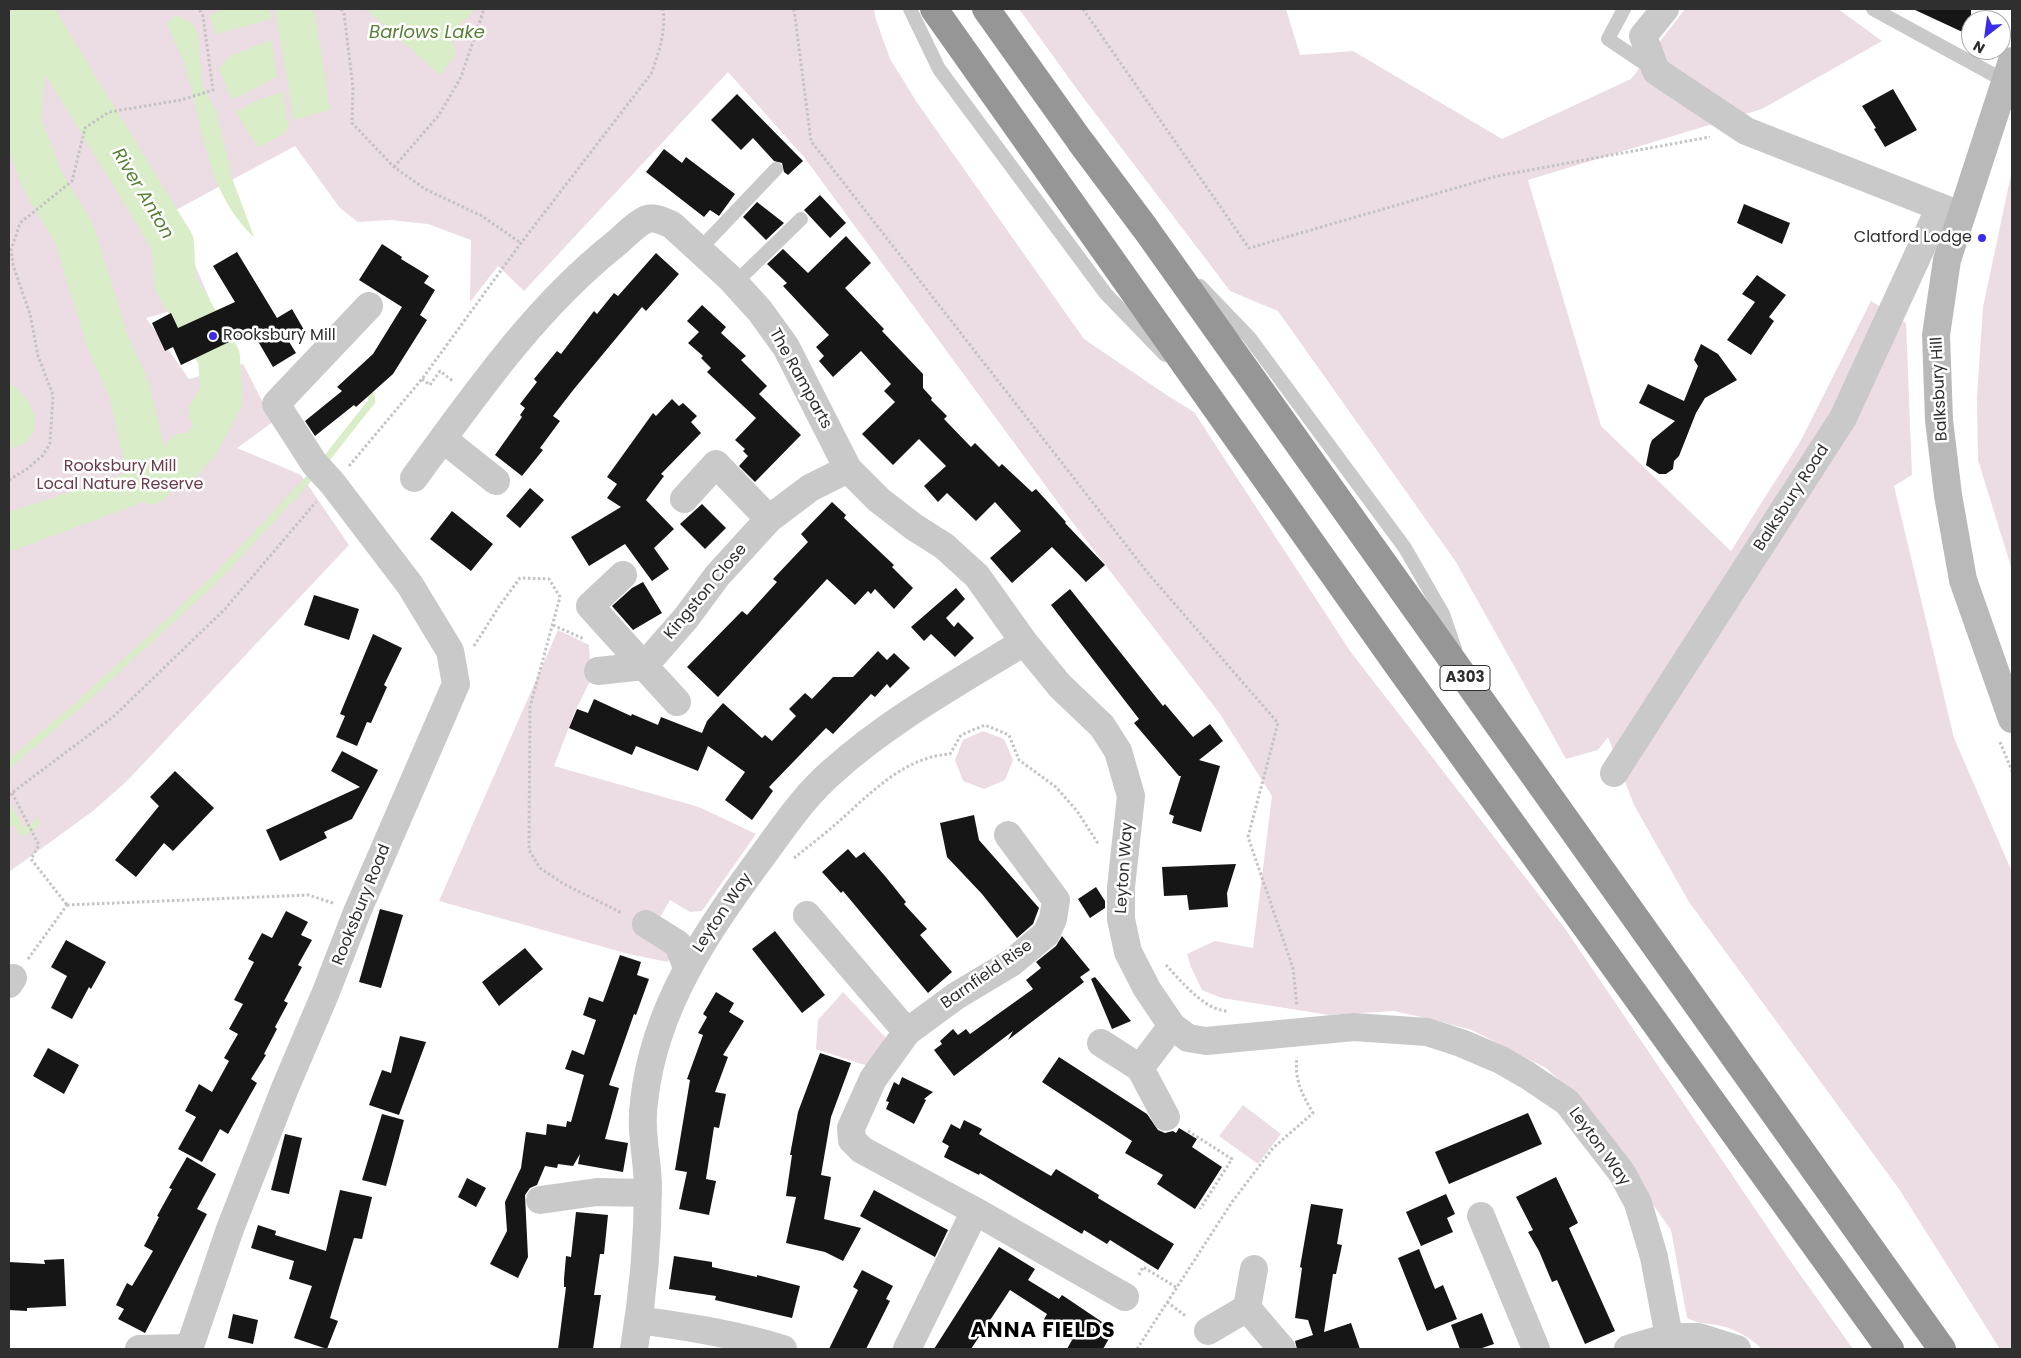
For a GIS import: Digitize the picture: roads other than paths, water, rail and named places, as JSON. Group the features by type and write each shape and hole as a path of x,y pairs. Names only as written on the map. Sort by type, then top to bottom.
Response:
{"highway":[{"name":"A303","path":"934,9 1399,667 1890,1349"},
{"name":"A303","path":"986,9 1464,676 1942,1349"}],"street":[{"path":"1664,9 1643,36 1656,71 1746,131 1950,211"},
{"name":"Balksbury Hill","path":"2009,71 1950,211 1947,260 1936,335 1939,420 1948,495 1963,580 2012,719"},
{"name":"Balksbury Road","path":"1614,773 1843,418 1950,211"},
{"name":"The Ramparts","path":"414,478 512,348 559,295 598,258 639,224 648,218 660,220 672,225 735,283 760,311 786,347 848,469 879,500 914,527 944,546 977,576 1024,642"},
{"name":"Rooksbury Road","path":"189,1349 230,1229 357,912 456,684 450,651 410,584 326,479 276,404 369,306"},
{"path":"443,439 496,481"},
{"path":"684,499 716,464 769,519"},
{"name":"Kingston Close","path":"644,666 686,618 717,576 769,519 810,488 848,469"},
{"path":"623,575 590,606 677,702"},
{"name":"Leyton Way","path":"634,1349 639,1320 646,1247 648,1193 643,1104 648,1074 660,1026 687,968 741,885 786,823 799,806 832,771 888,727 1024,642 1060,686 1102,726 1118,751 1131,796 1121,887 1121,918 1128,952 1148,989 1172,1026 1188,1038 1206,1041 1262,1034 1300,1033 1354,1027 1427,1032 1461,1043 1501,1060 1527,1075 1567,1102 1622,1174 1638,1203 1654,1257 1669,1337"},
{"path":"598,671 644,666"},
{"name":"Barnfield Rise","path":"1008,835 1056,900 1053,919 1046,934 1011,963 956,996 907,1032 873,1079 851,1128 852,1140 862,1150 975,1211 1125,1297"},
{"path":"806,915 907,1032"},
{"name":"Leyton Way","path":"646,924 678,944 687,968"},
{"path":"1140,1068 1172,1026"},
{"path":"1101,1043 1140,1068 1166,1117"},
{"path":"540,1200 597,1192 648,1193"},
{"path":"907,1349 975,1211"},
{"path":"1481,1216 1536,1349"},
{"path":"1208,1331 1247,1308 1254,1269"},
{"path":"1247,1308 1282,1349"},
{"path":"639,1320 699,1329 752,1340 783,1349"},
{"path":"1628,1349 1669,1337 1699,1337 1737,1349"},
{"path":"139,1349 189,1349"}],"lane":[{"path":"910,9 939,69 1106,294 1222,415"},
{"path":"1624,9 1608,39 1656,71"},
{"path":"1873,9 2009,71"},
{"path":"699,250 776,169"},
{"path":"735,283 801,219"}],"water":[{"path":"221,9 269,9 272,19 216,34 210,16"},
{"path":"275,9 314,9 330,110 294,120"},
{"name":"Barlows Lake","path":"366,9 474,9 450,34 456,54 440,75"},
{"path":"175,15 192,23 198,35 202,85 217,113 231,175 254,237 238,219 225,199 215,178 184,63 167,24"},
{"path":"271,40 277,77 232,100 219,68 230,56"},
{"path":"282,91 289,130 258,148 236,112 252,103"},
{"path":"229,354 242,383 242,406 216,454 196,477 157,497 9,552 9,512 140,469 161,455 168,440 178,433 188,433 198,419 213,388 212,359"},
{"path":"9,383 18,389 31,408 35,428 31,436 9,451"}],"waterway":[{"name":"River Anton","path":"29,9 20,121 42,180 74,233 108,343 129,389 151,483"},
{"name":"River Anton","path":"30,9 173,243 175,283 219,357 221,393 210,412"},
{"path":"323,463 372,401 370,394"},
{"path":"9,764 83,701 215,579 316,471"},
{"path":"9,808 23,833 37,823"},
{"path":"9,824 15,820"}],"place":[{"name":"Clatford Lodge","path":"1982,238"},
{"name":"Rooksbury Mill","path":"213,336"}],"district":[{"name":"ANNA FIELDS","path":"1043,1332"}],"park label":[{"name":"Rooksbury Mill Local Nature Reserve","path":"120,476"}]}
